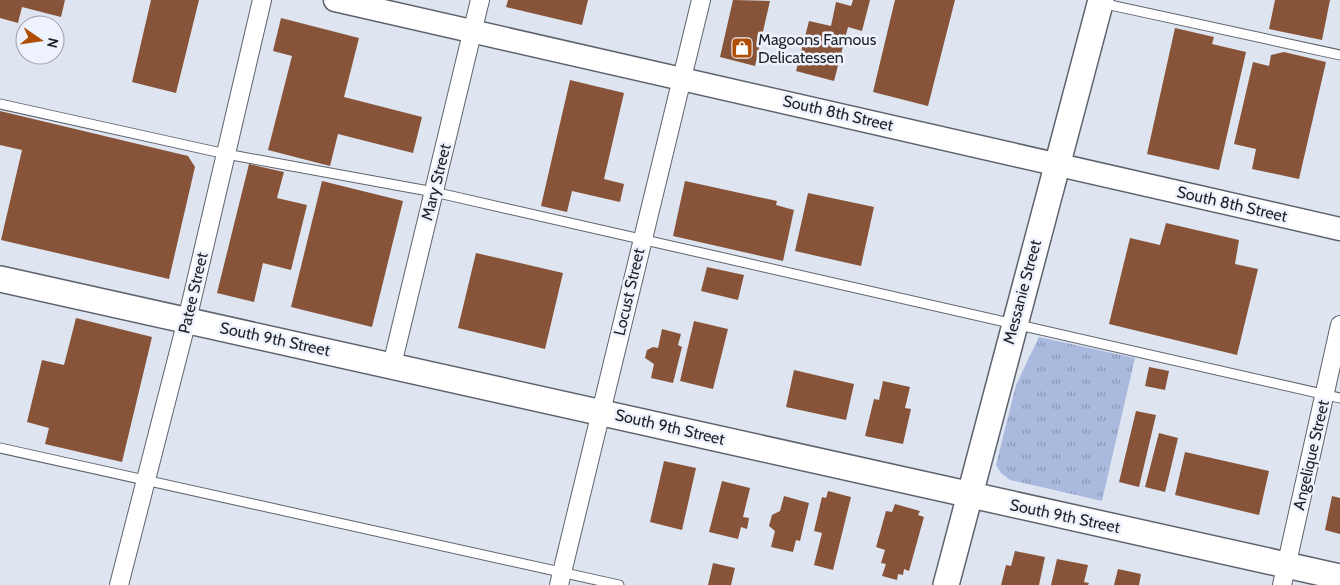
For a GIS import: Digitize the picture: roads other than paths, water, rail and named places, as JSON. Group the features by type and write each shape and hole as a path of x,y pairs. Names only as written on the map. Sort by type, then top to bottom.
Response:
{"main road":[{"name":"Messanie Street","path":"946,585 1097,1"},
{"name":"South 9th Street","path":"0,279 601,411 969,495 1284,575 1340,576"}],"street":[{"name":"Patee Street","path":"119,585 148,480 262,0"},
{"name":"South 8th Street","path":"335,0 681,77 1340,229"},
{"name":"Mary Street","path":"392,365 480,0"},
{"name":"Locust Street","path":"561,579 701,0"},
{"name":"Angelique Street","path":"1284,575 1332,396 1340,325"}],"lane":[{"path":"1097,1 1340,55"},
{"path":"0,104 226,154 434,192 1332,396"},
{"path":"0,448 148,480 561,579 619,585"}],"place":[{"name":"Magoons Famous Delicatessen","path":"742,48"}]}
